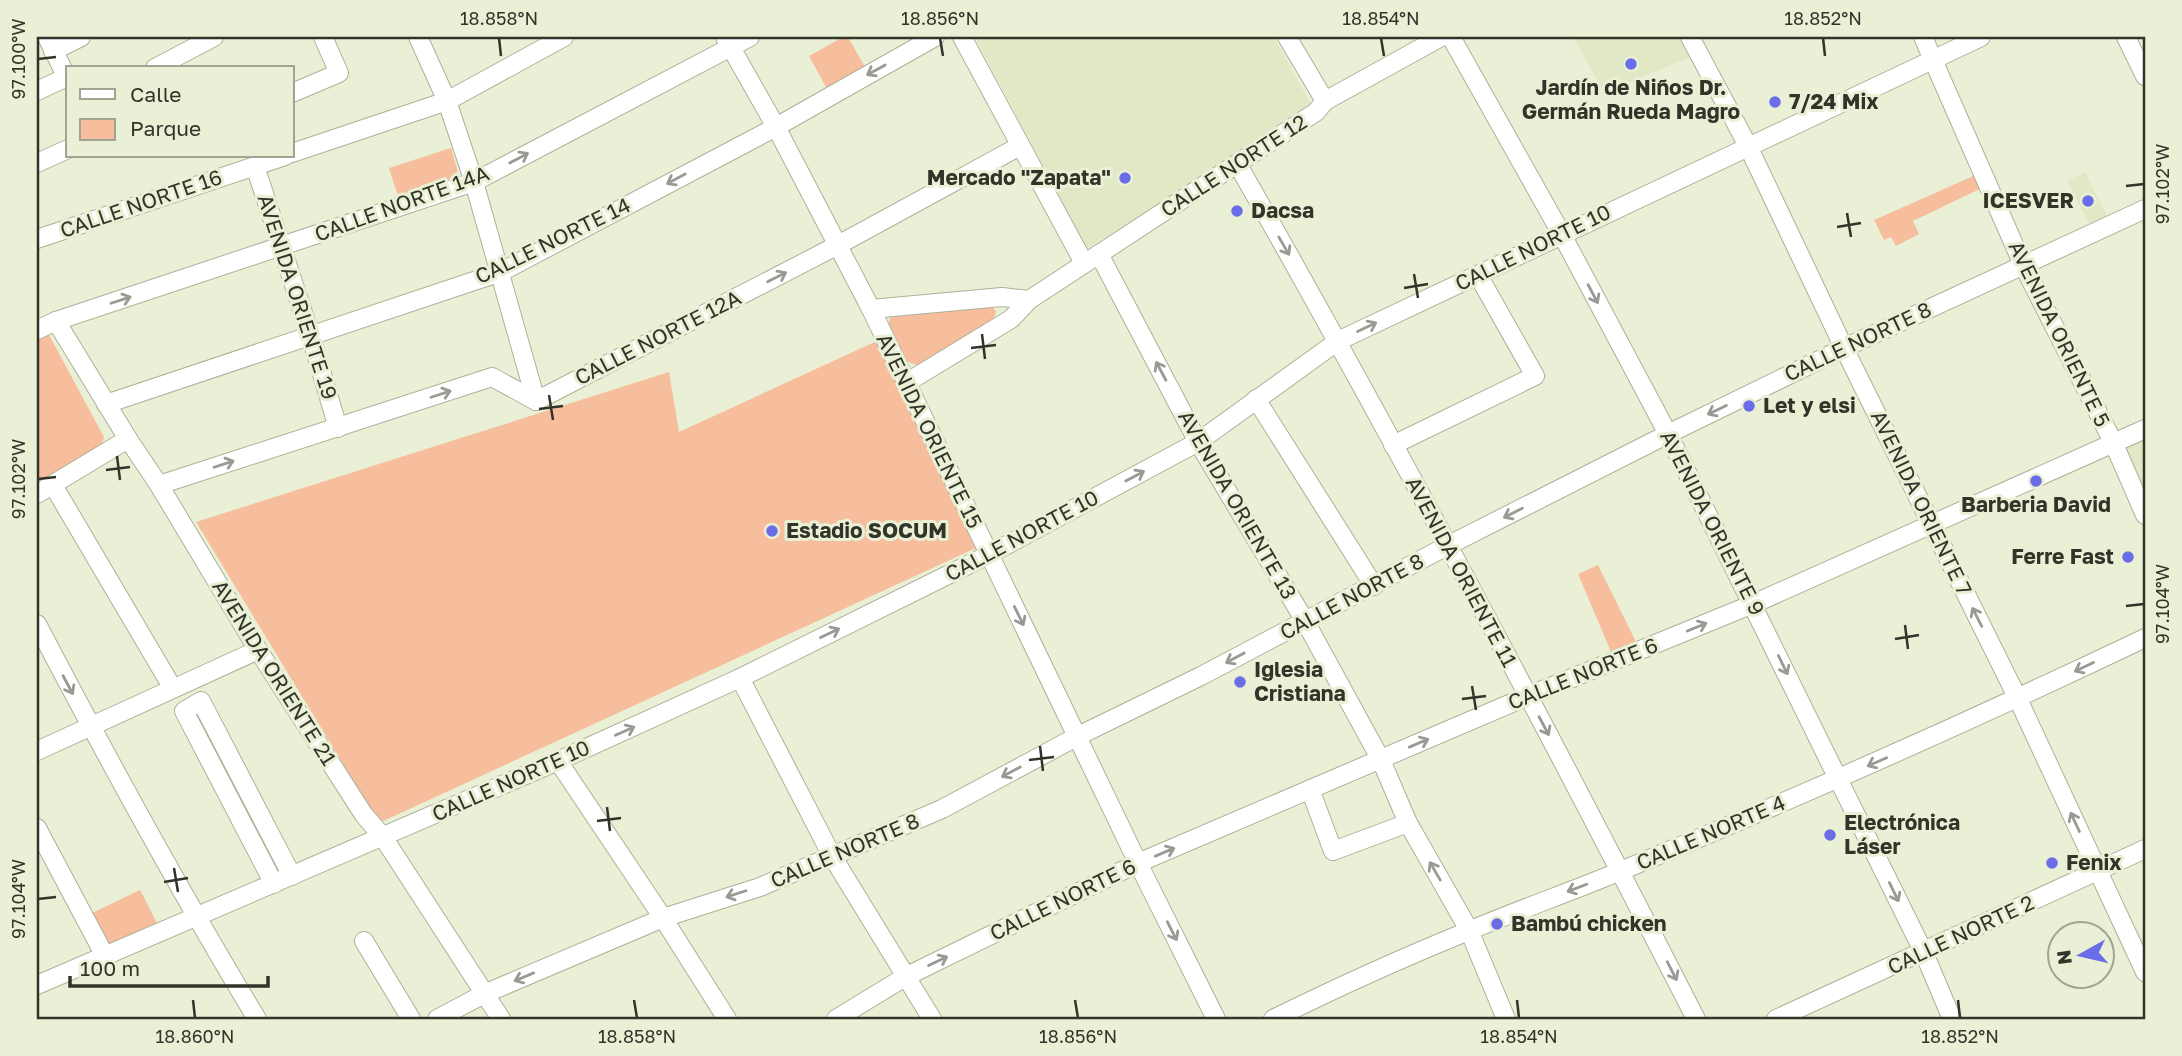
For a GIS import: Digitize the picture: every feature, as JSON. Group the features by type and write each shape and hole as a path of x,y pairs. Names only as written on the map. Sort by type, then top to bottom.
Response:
{"street":[{"path":"66,77 50,44 81,37"},
{"path":"159,66 214,37"},
{"path":"294,92 339,73 323,37"},
{"path":"418,37 447,101 474,182 536,401"},
{"path":"294,152 447,101 564,37"},
{"name":"CALLE NORTE 14A","path":"37,330 56,321 474,182 728,42 750,37"},
{"name":"CALLE NORTE 14","path":"106,404 500,272 776,127 935,37"},
{"name":"AVENIDA ORIENTE 13","path":"962,37 1020,146 1092,258 1305,621 1381,760 1408,823 1469,930 1506,1019"},
{"path":"1287,37 1325,101"},
{"name":"CALLE NORTE 12","path":"906,383 1011,319 1030,300 1238,165 1316,112 1325,101 1441,37"},
{"name":"AVENIDA ORIENTE 9","path":"1451,37 1562,233 1668,434 1924,953 1952,1019"},
{"name":"AVENIDA ORIENTE 7","path":"1690,37 1748,146 1844,348 2018,699 2145,972"},
{"name":"AVENIDA ORIENTE 5","path":"1923,37 2022,265 2114,444 2145,514"},
{"name":"CALLE NORTE 10","path":"37,985 558,761 740,678 988,555 1198,442 1338,341 1981,37"},
{"path":"2126,37 2145,76"},
{"name":"AVENIDA ORIENTE 15","path":"728,42 776,127 871,309 988,555 1216,1019"},
{"path":"37,92 66,79"},
{"name":"CALLE NORTE 12A","path":"536,401 838,245 1020,146"},
{"path":"37,163 66,150"},
{"name":"CALLE NORTE 16","path":"37,239 279,158"},
{"name":"AVENIDA ORIENTE 11","path":"1238,165 1338,341 1621,871 1696,1019"},
{"name":"AVENIDA ORIENTE 19","path":"255,166 338,428"},
{"name":"CALLE NORTE 8","path":"437,1019 484,994 663,918 760,887 942,809 1078,736 1201,677 1447,546 1668,434 1844,348 2145,209"},
{"path":"1393,445 1535,376 1478,275"},
{"path":"1002,297 1011,319"},
{"path":"871,309 1002,297 1030,300"},
{"name":"AVENIDA ORIENTE 21","path":"56,321 258,650 500,1019"},
{"path":"159,485 492,377 536,401"},
{"path":"1256,399 1374,586"},
{"name":"CALLE NORTE 6","path":"836,1019 905,977 1138,863 1528,696 1753,604 2145,429"},
{"path":"37,494 128,439"},
{"path":"53,485 172,687"},
{"path":"37,624 196,917 257,1019"},
{"name":"CALLE NORTE 4","path":"1273,1019 1469,930 1621,871 1839,779 2018,699 2145,638"},
{"path":"37,751 258,650"},
{"path":"740,678 832,856 932,1019"},
{"path":"274,884 184,710 201,701 292,876"},
{"path":"558,761 727,1019"},
{"path":"223,787 241,777"},
{"path":"1310,789 1334,851 1408,823"},
{"path":"37,828 104,956"},
{"name":"CALLE NORTE 2","path":"1776,1019 2145,849"},
{"path":"364,941 411,1019"}],"shaded area":[{"name":"Mercado \"Zapata\"","path":"975,37 1274,37 1313,108 1087,248"},
{"name":"Jardín de Niños Dr. Germán Rueda Magro","path":"1573,37 1679,37 1689,58 1604,92"},
{"name":"ICESVER","path":"2085,172 2110,222 2093,231 2067,181"},
{"path":"2145,437 2145,491 2142,493 2121,449"}],"green space":[{"path":"843,37 848,37 865,67 827,89 809,56"},
{"path":"451,148 459,176 398,196 389,168"},
{"path":"1978,174 1984,187 1913,221 1919,234 1896,246 1891,237 1884,240 1874,220"},
{"path":"991,306 996,311 994,319 919,366 906,361 888,325 891,315"},
{"path":"48,333 104,437 101,448 37,484 37,339"},
{"path":"879,340 976,548 379,823 196,522 669,372 679,432"},
{"path":"1598,565 1637,644 1612,654 1578,574"},
{"path":"140,890 158,925 107,947 90,914"}],"place":[{"name":"Jardín de Niños Dr. Germán Rueda Magro","path":"1631,64"},
{"name":"7/24 Mix","path":"1775,102"},
{"name":"Mercado \"Zapata\"","path":"1125,178"},
{"name":"ICESVER","path":"2088,201"},
{"name":"Dacsa","path":"1237,211"},
{"name":"Let y elsi","path":"1749,406"},
{"name":"Barberia David","path":"2036,481"},
{"name":"Estadio SOCUM","path":"772,531"},
{"name":"Ferre Fast","path":"2128,557"},
{"name":"Iglesia Cristiana","path":"1240,682"},
{"name":"Electrónica Láser","path":"1830,835"},
{"name":"Fenix","path":"2052,863"},
{"name":"Bambú chicken","path":"1497,924"}]}
